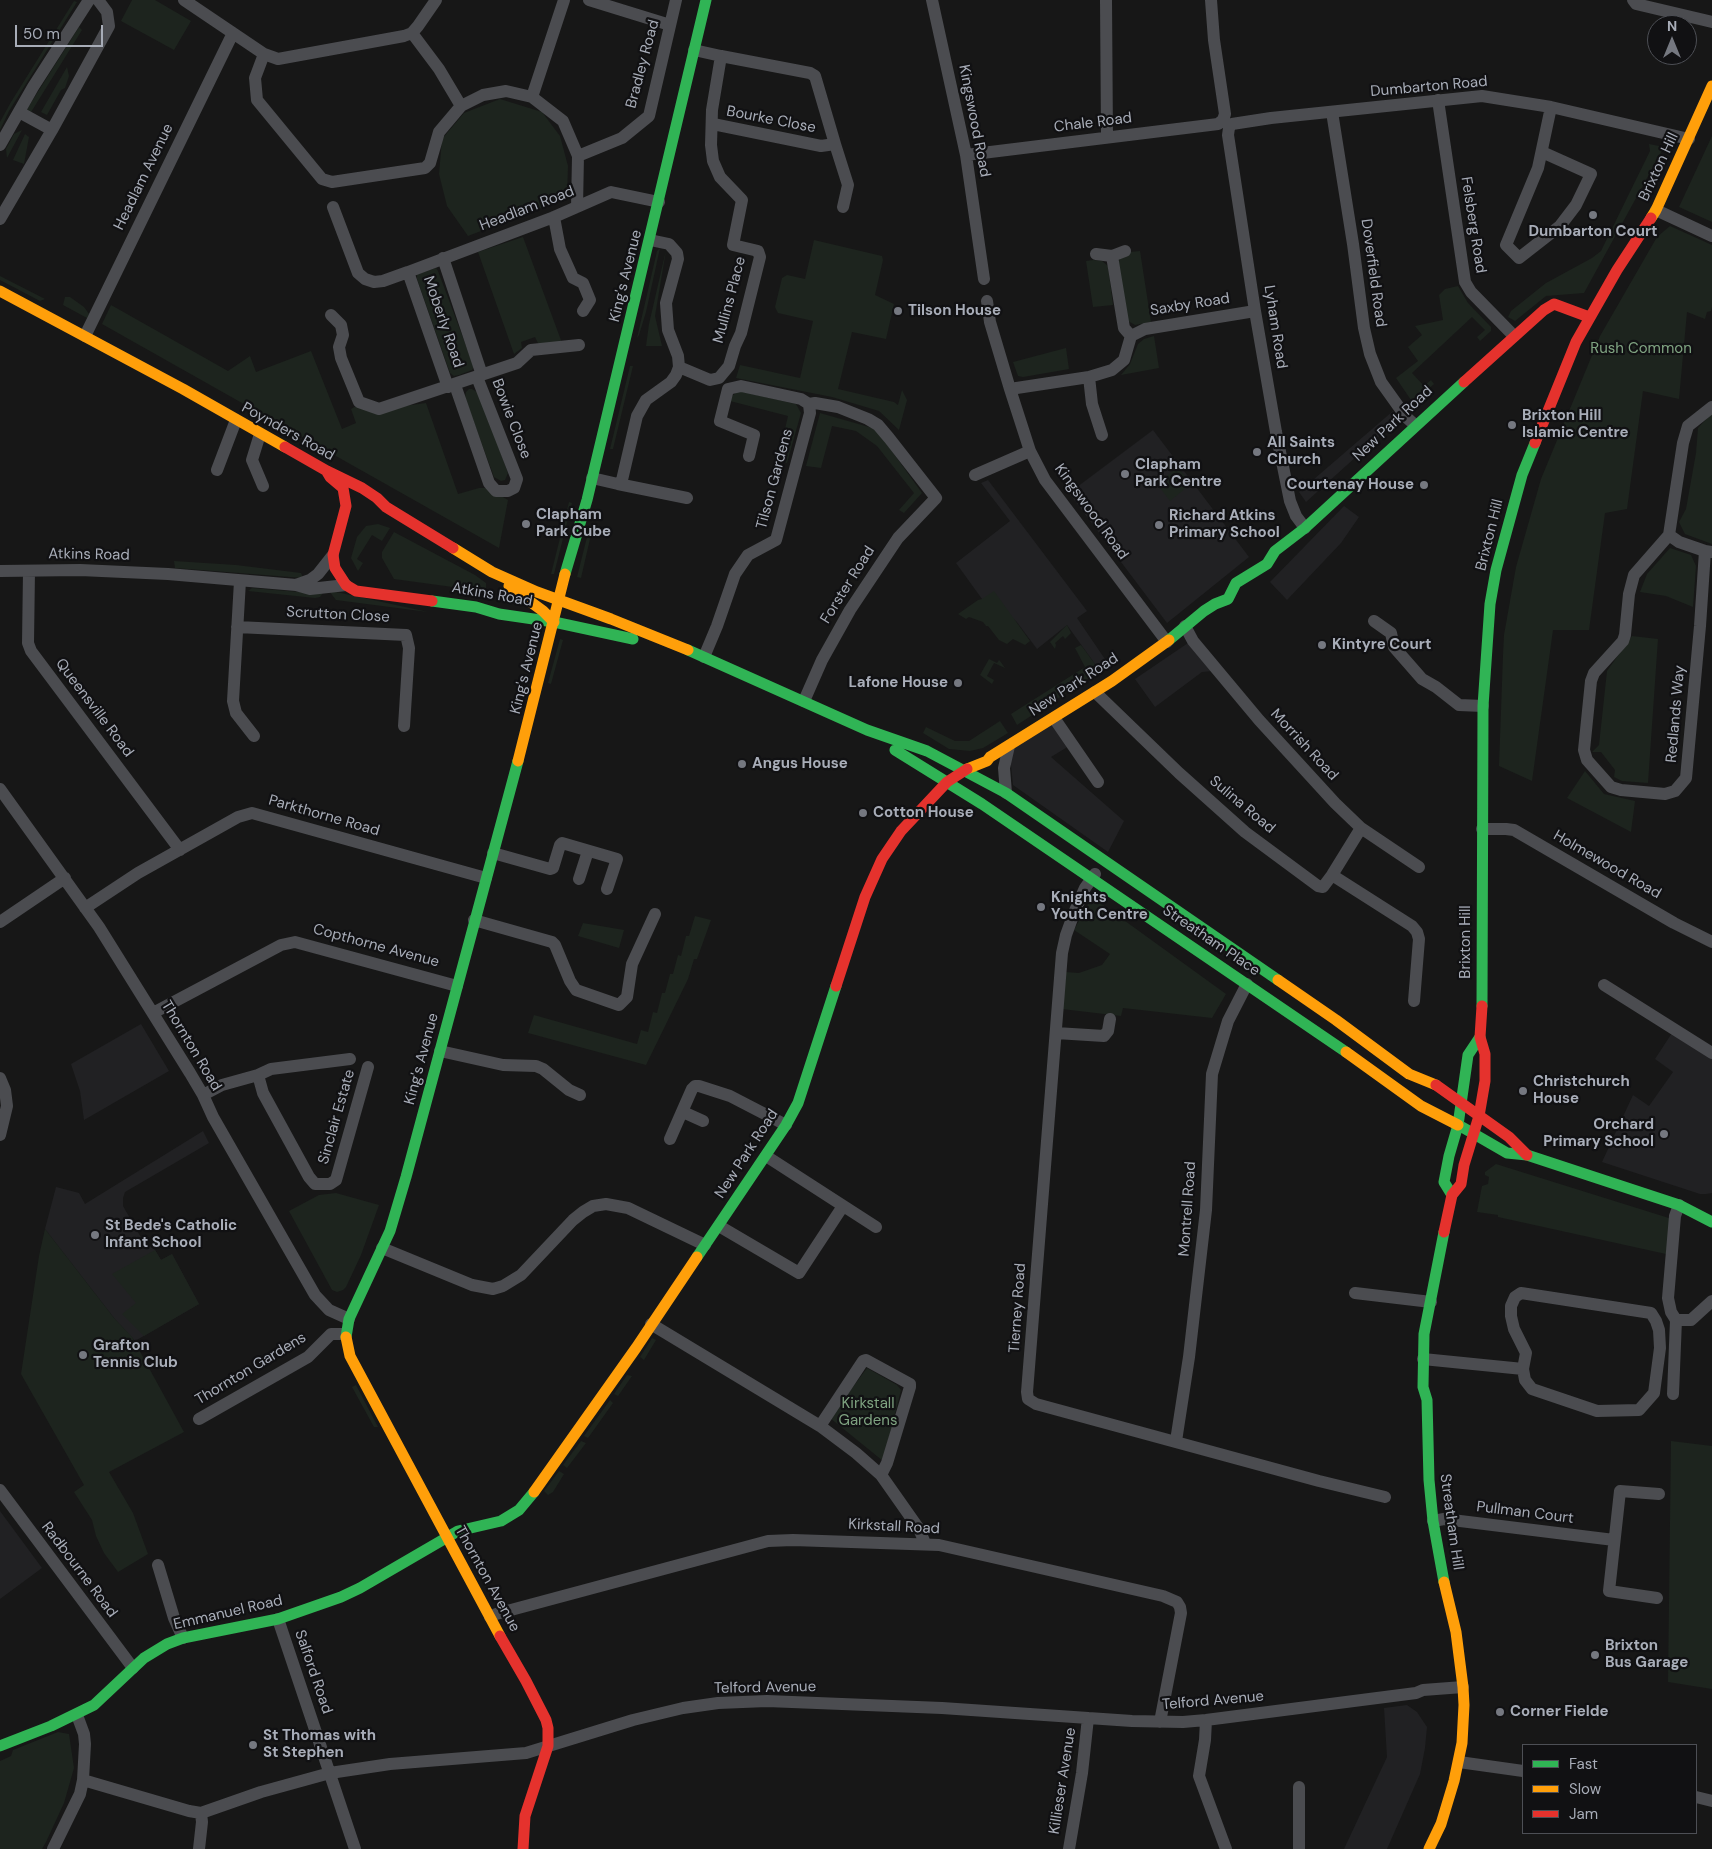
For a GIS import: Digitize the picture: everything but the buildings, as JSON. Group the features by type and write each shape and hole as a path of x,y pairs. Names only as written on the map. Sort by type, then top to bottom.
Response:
{"main road":[{"name":"King's Avenue","path":"346,1334 349,1319 394,1218 440,1050 554,622 558,600 592,478 660,202 706,0"},
{"name":"Brixton Hill","path":"1474,1134 1479,1116 1486,1069 1485,1054 1480,1037 1482,1014 1483,706 1490,604 1496,570 1522,475 1545,414 1576,342 1617,270 1656,210 1712,86"},
{"name":"Poynders Road","path":"0,291 85,336 327,472 362,488 386,507 492,572 558,600"},
{"name":"New Park Road","path":"446,1536 458,1531 501,1521 519,1510 527,1502 766,1156 798,1103 865,897 879,865 893,840 959,768 983,763 1095,692 1167,642 1211,606 1228,599 1236,583 1266,564 1275,551 1305,528 1415,425 1544,310 1554,304 1589,317"},
{"path":"327,472 343,488 346,506 333,556 335,568 346,585"},
{"path":"339,529 350,516 363,511 386,507"},
{"path":"492,572 543,611 554,622"},
{"name":"Atkins Road","path":"346,585 356,591 457,604 683,649"},
{"name":"Atkins Road","path":"558,600 611,618 868,730 928,751 959,768"},
{"name":"Atkins Road","path":"868,730 886,745 947,782"},
{"name":"Streatham Place","path":"959,768 1006,792 1336,1020 1409,1074 1432,1083 1509,1137 1527,1154"},
{"name":"Streatham Place","path":"947,782 1332,1042 1421,1106 1507,1153 1527,1154"},
{"name":"Brixton Hill","path":"1458,1125 1468,1055 1480,1037"},
{"path":"1409,1074 1425,1093"},
{"path":"1441,1103 1458,1125"},
{"name":"Streatham Hill","path":"1452,1196 1444,1182 1458,1125"},
{"name":"Streatham Hill","path":"1429,1849 1441,1824 1459,1762 1463,1733 1463,1687 1456,1632 1433,1520 1429,1480 1427,1400 1423,1387 1424,1334 1452,1196 1461,1184 1464,1165 1474,1134"},
{"path":"1527,1154 1679,1205 1697,1212 1712,1222"},
{"name":"Thornton Avenue","path":"346,1334 349,1354 542,1711 548,1728 548,1746 525,1816 523,1849"},
{"name":"Emmanuel Road","path":"0,1746 77,1714 104,1698 133,1668 159,1648 183,1638 278,1619 350,1594 446,1536"}],"street":[{"path":"0,145 89,0"},
{"path":"0,219 110,26 107,12 98,0"},
{"path":"184,0 264,54 278,60 412,33 436,0"},
{"path":"532,96 564,0"},
{"path":"589,0 670,25"},
{"name":"Bradley Road","path":"578,156 622,138 649,116 676,0"},
{"name":"Kingswood Road","path":"932,0 966,155 984,279"},
{"path":"1106,0 1107,138"},
{"name":"Lyham Road","path":"1211,0 1214,40 1226,123 1255,312 1276,432 1290,501 1294,512 1305,528"},
{"path":"1633,0 1636,4 1712,22"},
{"path":"412,33 439,69 461,106"},
{"name":"Headlam Avenue","path":"85,336 233,34"},
{"name":"Bourke Close","path":"694,50 810,73 815,76 835,144 821,146 713,124"},
{"path":"264,54 255,78 256,100 322,179 332,182 425,168 430,163 439,132 461,106 483,95 506,91 532,96 563,121 578,156 577,207"},
{"name":"Bourke Close","path":"720,56 712,110 711,140 713,161 720,177 742,200"},
{"name":"Dumbarton Road","path":"1226,123 1482,96 1550,107 1689,139"},
{"name":"Felsberg Road","path":"1438,100 1465,282 1471,292 1514,336"},
{"path":"1542,152 1591,174 1576,205 1560,226 1519,258 1506,245 1538,168 1550,107"},
{"path":"19,112 52,130"},
{"name":"Doverfield Road","path":"1332,112 1370,354 1381,382 1406,417 1415,425"},
{"name":"Chale Road","path":"966,155 1226,123"},
{"path":"835,144 848,185 843,207"},
{"name":"Headlam Road","path":"408,272 554,217 611,192 660,202"},
{"name":"Mullins Place","path":"679,366 710,380 719,378 729,366 741,333 760,257 758,251 733,245 742,200"},
{"name":"Moberly Road","path":"333,208 358,273 364,279 374,282 383,281 408,272 452,386"},
{"path":"1656,210 1712,236"},
{"path":"554,217 560,249 573,278 583,283 590,300 583,311"},
{"path":"618,484 622,480 637,416 646,400 671,382 676,376 679,366 678,356 668,330 666,303 678,259 677,253 669,244 650,240"},
{"path":"1096,254 1112,256 1125,250"},
{"path":"1010,389 1089,377 1118,367 1124,360 1131,336 1124,328 1112,256"},
{"path":"443,258 480,376"},
{"name":"Kingswood Road","path":"987,301 990,322 1010,389 1030,450 1045,480 1167,642"},
{"name":"Saxby Road","path":"1131,336 1145,329 1255,312"},
{"path":"331,315 341,325 343,335 339,347 341,358 359,402 379,409 517,364 532,350 579,345"},
{"name":"Bowie Close","path":"452,386 489,483 496,492 508,492 514,488 517,479 480,376"},
{"path":"1089,377 1092,404 1102,435"},
{"name":"Tilson Gardens","path":"704,657 735,574 748,555 776,540 810,413 808,404 801,399 741,386 728,389 720,422 754,435 749,456"},
{"name":"Tilson Gardens","path":"808,404 815,403 838,407 868,418 878,425 936,498"},
{"path":"1709,552 1679,542 1669,535 1683,443 1688,426 1712,407"},
{"path":"217,470 236,420"},
{"path":"260,434 252,460 263,486"},
{"path":"975,475 1030,450"},
{"path":"592,478 687,498"},
{"name":"Forster Road","path":"804,701 822,660 856,602 898,538 936,498"},
{"name":"Redlands Way","path":"1669,535 1634,575 1629,594 1623,641 1594,673 1591,681 1584,750 1587,760 1611,788 1665,794 1675,791 1686,778 1709,552"},
{"name":"Atkins Road","path":"296,585 310,580 318,574 333,556"},
{"name":"Atkins Road","path":"0,570 80,570 155,574 296,585 310,589 346,585"},
{"name":"Queensville Road","path":"29,571 28,643 31,651 180,850"},
{"path":"240,582 233,707 254,736"},
{"path":"1374,622 1391,633 1394,647 1422,679 1436,687 1459,705 1483,706"},
{"name":"Morrish Road","path":"1185,626 1193,641 1259,720 1335,803 1361,828 1418,867"},
{"name":"Scrutton Close","path":"238,627 406,635 409,648 404,726"},
{"name":"Sulina Road","path":"1095,692 1245,832 1318,886 1323,887 1332,875"},
{"path":"1054,718 1098,782"},
{"path":"1006,792 1004,768 1009,746"},
{"name":"Thornton Road","path":"0,789 65,878 152,1013 203,1095 315,1295 329,1310 349,1319"},
{"name":"Parkthorne Road","path":"85,908 123,881 238,817 252,813 486,878"},
{"path":"1361,828 1332,875 1412,926 1417,932 1419,939 1414,1001"},
{"name":"Holmewood Road","path":"1482,829 1514,830 1712,942"},
{"path":"492,853 550,869 553,868 562,843 617,860 608,888"},
{"path":"579,879 588,851"},
{"name":"Tierney Road","path":"1104,860 1074,913 1066,935 1061,962 1027,1392 1028,1399 1036,1404 1328,1484 1385,1497"},
{"path":"0,922 65,878"},
{"path":"474,920 552,942 555,945 570,982 576,990 619,1004 627,997 632,964 655,914"},
{"name":"Copthorne Avenue","path":"152,1013 281,945 296,942 457,986"},
{"name":"Montrell Road","path":"1176,1441 1189,1357 1205,1219 1212,1074 1228,1021 1247,984"},
{"path":"1604,985 1712,1053"},
{"path":"1056,1033 1104,1036 1108,1031 1110,1018"},
{"path":"440,1050 503,1065 536,1066 544,1069 569,1090 580,1095"},
{"name":"Sinclair Estate","path":"203,1095 222,1085 258,1075 271,1069 350,1060"},
{"name":"Sinclair Estate","path":"258,1075 263,1093 309,1177 315,1184 324,1185 336,1180 368,1067"},
{"path":"0,1078 5,1090 7,1106 0,1135"},
{"path":"670,1139 692,1089 699,1086 730,1096 786,1125"},
{"path":"683,1112 703,1120"},
{"path":"766,1156 876,1227"},
{"path":"382,1248 472,1285 482,1288 498,1288 513,1282 521,1275 573,1220 583,1212 593,1206 606,1204 637,1211 705,1246"},
{"path":"1673,1394 1676,1320 1671,1312 1668,1298 1675,1216 1679,1205"},
{"path":"719,1226 799,1273 844,1206"},
{"path":"1355,1293 1430,1302"},
{"path":"1521,1293 1651,1313 1656,1321 1660,1348 1654,1394 1639,1410 1597,1411 1532,1389 1525,1380 1523,1370 1526,1353 1514,1329 1511,1316 1511,1306 1515,1297 1521,1293"},
{"path":"1676,1320 1691,1320 1712,1301"},
{"path":"651,1324 820,1426 856,1453 881,1475 920,1529 925,1543"},
{"name":"Thornton Gardens","path":"199,1420 308,1357 331,1334 346,1334"},
{"path":"1423,1359 1523,1370"},
{"path":"820,1426 863,1361 866,1360 910,1384 888,1463 881,1475"},
{"name":"Radbourne Road","path":"0,1490 133,1668"},
{"path":"1657,1598 1609,1591 1620,1491 1659,1494"},
{"name":"Pullman Court","path":"1433,1520 1444,1519 1614,1540"},
{"name":"Kirkstall Road","path":"490,1617 768,1541 925,1543 953,1547 1163,1596 1177,1602 1181,1614 1160,1722"},
{"path":"158,1565 174,1618 183,1638"},
{"name":"Salford Road","path":"278,1619 355,1849"},
{"name":"Telford Avenue","path":"83,1780 188,1811 201,1812 261,1792 330,1773 390,1764 526,1753 610,1726 664,1712 726,1703 768,1701 942,1708 1160,1722 1206,1720 1416,1693 1423,1690 1463,1687"},
{"path":"53,1849 80,1794 83,1780 85,1744 84,1734 77,1714"},
{"name":"Killieser Avenue","path":"1069,1849 1088,1718"},
{"path":"1206,1720 1199,1776 1226,1849"},
{"path":"1459,1762 1522,1770"},
{"path":"1299,1788 1299,1849"},
{"path":"1697,1798 1712,1800"},
{"path":"199,1849 202,1822 201,1812"}],"shaded area":[{"path":"1393,411 1398,419 1306,502 1299,492"},
{"name":"Richard Atkins Primary School","path":"1153,430 1249,557 1167,623 1069,493"},
{"path":"988,480 1087,611 1077,618 1109,665 1100,671 1067,625 1037,649 1016,621 982,599 956,563 1010,521 981,483"},
{"path":"1344,506 1359,517 1341,543 1287,600 1270,582"},
{"path":"1188,643 1213,671 1202,672 1155,707 1135,679"},
{"path":"1054,718 1069,746 1051,757 1124,821 1108,852 1013,785 1009,746"},
{"path":"141,1024 169,1071 84,1120 80,1091 71,1064"},
{"name":"Orchard Primary School","path":"1672,1033 1712,1058 1712,1193 1700,1194 1602,1162 1633,1095 1649,1106 1673,1072 1655,1059"},
{"name":"St Bede's Catholic Infant School","path":"203,1131 209,1143 125,1192 123,1198 123,1206 143,1241 155,1250 161,1260 172,1254 199,1304 135,1341 114,1318 45,1229 56,1187 79,1193 85,1204"},
{"path":"0,1511 42,1568 0,1599"},
{"path":"1407,1705 1417,1712 1427,1727 1420,1774 1387,1849 1344,1849 1387,1757 1384,1708"}],"green space":[{"path":"132,0 155,0 191,21 174,50 121,21"},
{"path":"74,1 77,2 9,111 0,130 0,122 11,102"},
{"path":"79,27 82,30 28,117 27,109"},
{"path":"67,67 69,76 65,88 61,90 47,115 41,112"},
{"path":"500,99 542,112 560,136 568,166 567,198 468,236 447,206 439,174 442,139 464,113"},
{"path":"22,130 7,158 6,149 14,134"},
{"path":"25,134 29,137 24,164 13,160"},
{"path":"1712,136 1712,222 1679,207"},
{"path":"1649,144 1664,147 1584,293 1546,296 1515,321 1508,317 1511,311 1546,283 1592,258 1601,251 1650,151"},
{"name":"Rush Common","path":"1670,226 1712,245 1712,307 1711,311 1707,312 1705,319 1687,312 1679,399 1643,391 1627,509 1605,513 1589,630 1553,630 1532,781 1499,766 1504,635 1516,567 1541,479 1600,336 1657,237"},
{"path":"523,237 562,343 538,343 535,337 521,342 522,348 514,354 478,252"},
{"path":"814,240 882,256 883,260 875,295 894,304 886,339 852,332 838,389 894,402 898,405 902,390 907,400 899,430 879,411 832,397 736,378 740,365 800,378 813,321 778,313 775,307 782,278 787,275 805,279"},
{"path":"660,248 646,312 637,338 657,251"},
{"path":"666,250 655,316 662,346 646,346 649,324"},
{"path":"1140,251 1151,322 1135,325 1128,321 1118,264 1121,256 1130,252"},
{"path":"1086,261 1102,261 1108,266 1113,305 1093,307"},
{"path":"436,268 474,367 472,370 454,376 450,373 417,279 417,274"},
{"path":"0,276 45,299 40,301 0,280"},
{"path":"1458,286 1468,303 1491,327 1491,331 1480,341 1477,337 1485,330 1472,317 1412,373 1424,386 1431,380 1434,384 1416,400 1411,400 1396,378 1418,361 1408,347 1422,335 1415,326 1443,320 1439,295 1445,289"},
{"path":"65,297 70,297 84,307 89,314 87,318 63,305"},
{"path":"111,305 228,371 250,356 256,372 311,351 342,429 356,423 351,409 360,404 368,411 426,403 458,494 479,488 487,488 508,500 499,548 102,324"},
{"path":"1154,336 1159,368 1121,375 1130,364 1138,344 1144,339"},
{"path":"1066,348 1069,369 1023,377 1018,376 1013,362"},
{"path":"630,366 633,366 613,449 610,449"},
{"path":"469,389 480,394 508,473 505,480 501,481 494,477 465,398 466,392"},
{"path":"739,391 796,404 801,413 787,463 778,460 788,416 730,401 733,395"},
{"path":"820,413 876,429 922,493 904,513 899,510 914,493 877,446 856,431 832,426 821,468 806,466"},
{"path":"1712,413 1712,544 1685,534 1679,522 1686,509 1696,453 1698,428"},
{"path":"1178,467 1191,484 1170,501 1157,484"},
{"path":"569,502 572,503 554,574 551,574"},
{"path":"378,524 390,528 382,541 372,535 357,559 363,563 358,571 351,558 357,537 366,526"},
{"path":"590,525 593,526 581,578 577,577"},
{"path":"394,532 475,575 486,583 486,588 482,591 394,579 382,558 382,552"},
{"path":"1670,548 1691,555 1696,566 1693,607 1666,596 1640,592 1647,574"},
{"path":"174,561 236,565 301,573 303,578 175,568"},
{"path":"252,588 323,593 320,597 315,598 248,591"},
{"path":"329,591 341,593 428,612 336,600"},
{"path":"994,591 1030,641 1025,645 1013,639 1007,644 999,640 983,622 969,617 966,619 958,614"},
{"path":"1067,625 1071,633 1065,639 1063,636 1055,643 1055,649 1050,642"},
{"path":"1632,636 1658,639 1648,783 1622,781 1614,777 1615,770 1601,752 1592,752 1599,745 1607,671"},
{"path":"560,639 563,640 551,684 548,683"},
{"path":"1081,645 1100,671 1017,725 1011,714 1085,667 1075,648"},
{"path":"989,659 997,663 999,660 1005,668 994,663 987,676 994,680 992,684 980,675"},
{"path":"1000,721 1008,733 983,748 970,751 949,749 923,733 926,727 955,741 969,741"},
{"path":"1585,771 1604,794 1635,801 1631,832 1567,798"},
{"path":"1092,897 1226,994 1212,1018 1123,1008 1121,1016 1062,1009 1065,972 1079,973 1102,965 1110,954 1074,930"},
{"path":"695,916 711,920 697,959 694,959 688,979 646,1065 528,1033 534,1015 637,1044 641,1030 648,1032 653,1012 657,1013 662,993 665,993 670,974 673,974 678,955 681,956 686,936 689,936"},
{"path":"583,923 624,930 619,948 578,936"},
{"path":"1496,1164 1672,1219 1666,1254 1498,1217 1498,1215 1477,1212 1482,1186 1488,1184 1489,1177 1485,1175 1485,1172"},
{"path":"336,1193 379,1205 361,1255 346,1287 337,1292 332,1290 289,1211 319,1195"},
{"name":"Grafton Tennis Club","path":"45,1229 114,1318 132,1337 184,1432 109,1472 133,1513 148,1554 118,1572 104,1553 96,1536 92,1520 74,1492 84,1485 21,1374 39,1256"},
{"path":"155,1250 161,1260 172,1254 199,1304 144,1336 122,1314 136,1303 112,1274"},
{"path":"652,1338 656,1340 644,1360 640,1357"},
{"name":"Kirkstall Gardens","path":"867,1368 897,1385 901,1390 883,1461 830,1418"},
{"path":"627,1375 632,1376 618,1396 614,1394"},
{"path":"356,1385 378,1427 374,1427 352,1387"},
{"path":"610,1400 613,1403 588,1438 584,1436"},
{"path":"581,1441 586,1443 567,1468 563,1465"},
{"path":"1671,1441 1712,1446 1712,1689 1668,1682"},
{"path":"559,1471 564,1474 553,1492 548,1495 544,1491"},
{"path":"58,1732 69,1734 74,1768 64,1803 46,1842 42,1849 0,1849 0,1761 11,1756 13,1750"}],"traffic: fast":[{"path":"565,574 587,500 706,0"},
{"path":"1169,640 1204,611 1228,599 1236,583 1267,564 1275,551 1305,528 1464,382"},
{"path":"1482,1006 1483,706 1490,604 1496,570 1522,475 1535,443"},
{"path":"432,601 476,607 499,614 554,622 633,639"},
{"path":"688,650 867,730 927,751 1006,793 1278,980"},
{"path":"895,750 982,804 1346,1052"},
{"path":"346,1337 349,1319 390,1231 518,761"},
{"path":"697,1257 786,1125 798,1103 836,986"},
{"path":"1452,1195 1444,1182 1458,1125 1468,1055 1480,1037"},
{"path":"1462,1127 1507,1153 1527,1155 1679,1205 1712,1222"},
{"path":"1444,1232 1424,1334 1423,1387 1427,1400 1429,1480 1433,1521 1444,1582"},
{"path":"0,1746 51,1726 94,1705 144,1658 167,1644 183,1638 278,1619 341,1597 458,1531 501,1521 519,1510 534,1492"}],"traffic: slow":[{"path":"1651,218 1712,86"},
{"path":"0,291 183,389 285,447"},
{"path":"453,548 492,572 537,592 688,650"},
{"path":"518,761 565,574"},
{"path":"509,586 543,611 554,622"},
{"path":"967,769 987,761 990,757 1112,681 1169,640"},
{"path":"1278,980 1409,1074 1436,1085"},
{"path":"1346,1052 1421,1106 1458,1125"},
{"path":"534,1492 636,1348 697,1257"},
{"path":"346,1337 350,1356 500,1636"},
{"path":"1429,1849 1441,1824 1454,1781 1462,1743 1463,1687 1456,1632 1444,1582"}],"traffic: jam":[{"path":"1535,443 1576,342 1617,270 1651,218"},
{"path":"1464,382 1544,310 1554,304 1589,317"},
{"path":"285,447 362,488 386,507 453,548"},
{"path":"327,472 343,488 346,506 333,555 335,568 346,585 356,591 432,601"},
{"path":"836,986 865,897 882,859 901,831 947,782 967,769"},
{"path":"1444,1232 1452,1195 1461,1184 1464,1165 1479,1116 1485,1081 1485,1054 1480,1037 1482,1006"},
{"path":"1436,1085 1509,1137 1527,1155"},
{"path":"500,1636 526,1681 546,1720 548,1728 548,1746 525,1816 523,1849"}],"place":[{"name":"Dumbarton Court","path":"1593,215"},
{"name":"Tilson House","path":"898,311"},
{"name":"Brixton Hill Islamic Centre","path":"1512,425"},
{"name":"All Saints Church","path":"1257,452"},
{"name":"Clapham Park Centre","path":"1125,474"},
{"name":"Courtenay House","path":"1424,485"},
{"name":"Clapham Park Cube","path":"526,524"},
{"name":"Richard Atkins Primary School","path":"1159,525"},
{"name":"Kintyre Court","path":"1322,645"},
{"name":"Lafone House","path":"958,683"},
{"name":"Angus House","path":"742,764"},
{"name":"Cotton House","path":"863,813"},
{"name":"Knights Youth Centre","path":"1041,907"},
{"name":"Christchurch House","path":"1523,1091"},
{"name":"Orchard Primary School","path":"1664,1134"},
{"name":"St Bede's Catholic Infant School","path":"95,1235"},
{"name":"Grafton Tennis Club","path":"83,1355"},
{"name":"Brixton Bus Garage","path":"1595,1655"},
{"name":"Corner Fielde","path":"1500,1712"},
{"name":"St Thomas with St Stephen","path":"253,1745"}]}
